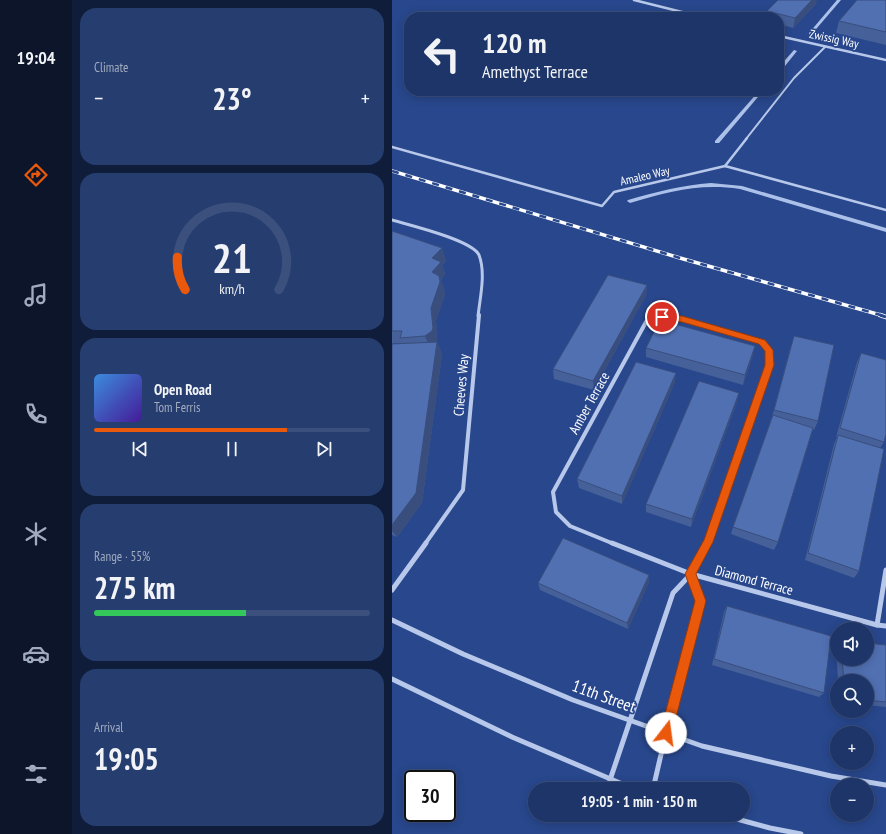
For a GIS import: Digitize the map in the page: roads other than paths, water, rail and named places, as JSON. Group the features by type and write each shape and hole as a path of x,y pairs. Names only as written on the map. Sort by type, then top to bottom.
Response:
{"street":[{"path":"634,0 682,12"},
{"name":"Zwissig Way","path":"784,37 886,60"},
{"name":"Cheeves Way","path":"392,220 472,248 479,256 482,276 463,490 392,590"},
{"name":"Amber Terrace","path":"556,512 553,492 646,322 662,317 682,319 762,342 769,350 769,365 711,535 691,574"},
{"name":"Diamond Terrace","path":"556,512 570,526 691,574 877,625 886,626"},
{"path":"877,625 886,570"},
{"path":"610,780 628,720 673,594 691,574 700,601 655,782"},
{"name":"11th Street","path":"392,620 463,654 573,700 702,746 831,776 886,785"},
{"path":"392,680 476,722 551,756 615,782"},
{"path":"748,822 801,834"}],"lane":[{"path":"784,91 794,78 825,47"},
{"path":"726,166 780,96"},
{"name":"Amaleo Way","path":"392,147 602,206 614,192 726,166 886,210"}],"waterway":[{"path":"810,34 839,0"},
{"path":"784,64 795,51"},
{"path":"717,142 757,96"},
{"path":"630,201 684,187 697,185 725,185 740,187 886,230"}],"railway":[{"path":"392,171 680,258 884,316"},
{"path":"880,315 886,317"}]}
